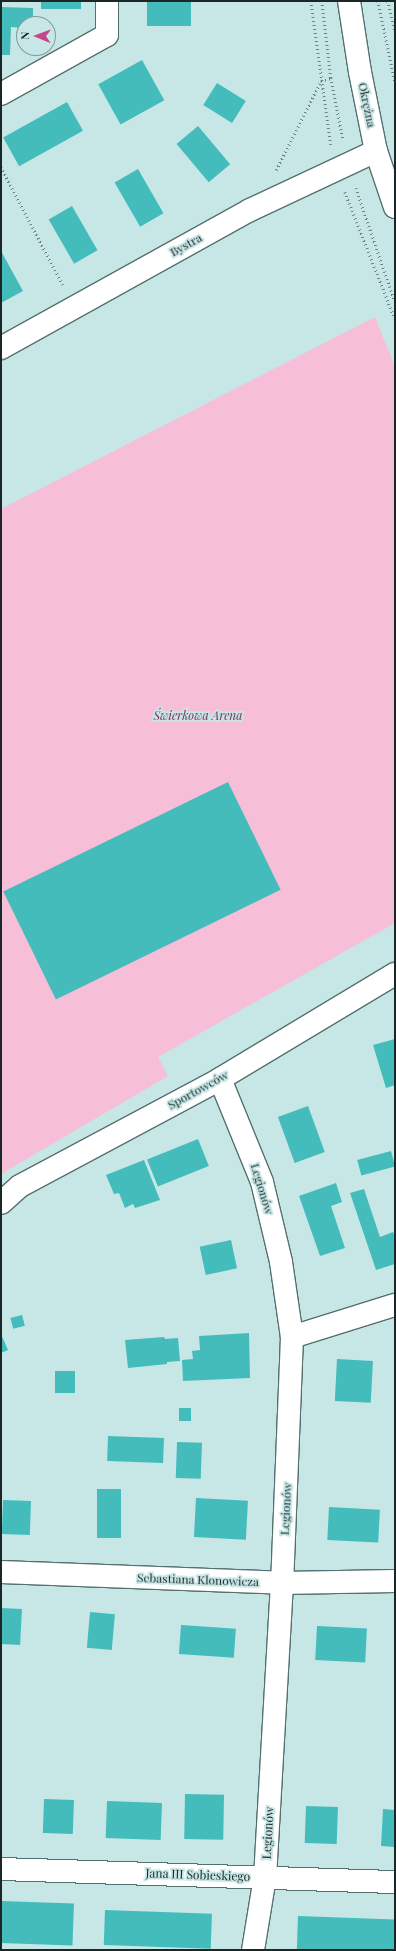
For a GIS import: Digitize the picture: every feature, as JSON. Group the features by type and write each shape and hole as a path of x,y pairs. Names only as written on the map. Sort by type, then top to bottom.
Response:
{"street":[{"path":"1,94 107,35 107,1"},
{"name":"Okrężna","path":"349,1 360,72 376,151 395,207"},
{"name":"Bystra","path":"1,348 250,210 376,151"},
{"name":"Sportowców","path":"4,1195 220,1079 395,974"},
{"name":"Legionów","path":"220,1079 262,1182 281,1262 292,1337 282,1583 265,1877 253,1950"},
{"path":"292,1337 395,1305"},
{"name":"Sebastiana Klonowicza","path":"1,1572 282,1583 395,1581"},
{"name":"Jana III Sobieskiego","path":"1,1869 395,1882"}],"path":[{"path":"312,1 331,146"},
{"path":"322,1 331,78 343,136"},
{"path":"378,1 393,64 395,82"},
{"path":"388,1 395,32"},
{"path":"273,175 322,81 331,78"},
{"path":"1,167 75,306"},
{"path":"343,188 395,319"},
{"path":"356,188 395,302"}],"green space":[{"name":"Świerkowa Arena","path":"375,317 395,367 395,923 158,1057 168,1076 1,1174 1,509"}],"building":[{"path":"41,1 81,1 81,9 41,9"},
{"path":"147,1 191,1 191,26 147,26"},
{"path":"1,7 33,8 33,16 16,16 16,27 11,27 10,55 1,55"},
{"path":"142,60 164,100 121,124 98,84"},
{"path":"217,83 246,101 232,123 203,105"},
{"path":"67,102 83,131 19,166 3,137"},
{"path":"198,126 230,164 209,182 177,144"},
{"path":"138,169 164,213 140,227 115,182"},
{"path":"72,206 98,250 74,264 49,220"},
{"path":"1,251 23,291 1,303"},
{"path":"228,782 281,890 56,999 3,892"},
{"path":"395,1039 395,1085 386,1088 373,1045"},
{"path":"308,1106 325,1152 295,1163 278,1117"},
{"path":"198,1139 209,1166 158,1186 147,1160"},
{"path":"391,1151 395,1166 361,1176 357,1160"},
{"path":"144,1160 160,1200 135,1208 133,1204 125,1208 119,1193 114,1194 106,1175"},
{"path":"336,1183 342,1202 331,1206 345,1248 320,1256 299,1196"},
{"path":"364,1189 380,1237 393,1232 395,1237 395,1264 376,1270 350,1193"},
{"path":"231,1240 237,1268 206,1275 200,1247"},
{"path":"22,1315 25,1326 13,1329 10,1318"},
{"path":"249,1333 250,1378 183,1381 182,1360 193,1359 192,1351 200,1350 199,1336"},
{"path":"1,1334 8,1350 1,1353"},
{"path":"164,1337 165,1339 178,1338 180,1361 167,1362 167,1364 128,1368 125,1340"},
{"path":"337,1359 373,1361 371,1403 335,1401"},
{"path":"55,1371 75,1371 75,1393 55,1393"},
{"path":"179,1408 191,1408 191,1421 179,1421"},
{"path":"108,1436 164,1438 163,1463 107,1461"},
{"path":"177,1442 202,1443 201,1479 176,1478"},
{"path":"97,1489 121,1489 121,1538 97,1538"},
{"path":"196,1498 248,1501 246,1540 194,1537"},
{"path":"3,1500 31,1501 30,1535 2,1534"},
{"path":"329,1507 380,1510 378,1543 327,1540"},
{"path":"1,1608 22,1609 20,1645 1,1644"},
{"path":"90,1612 115,1614 112,1650 87,1648"},
{"path":"181,1625 236,1629 234,1658 179,1654"},
{"path":"317,1626 367,1629 365,1663 315,1660"},
{"path":"185,1794 224,1795 223,1840 184,1839"},
{"path":"44,1799 74,1800 73,1834 43,1833"},
{"path":"107,1801 162,1803 161,1840 106,1838"},
{"path":"306,1806 338,1807 337,1844 305,1843"},
{"path":"383,1809 395,1810 395,1847 381,1846"},
{"path":"1,1901 74,1904 72,1946 1,1943"},
{"path":"105,1910 212,1914 211,1949 104,1945"},
{"path":"298,1916 395,1919 394,1950 297,1950"}]}
